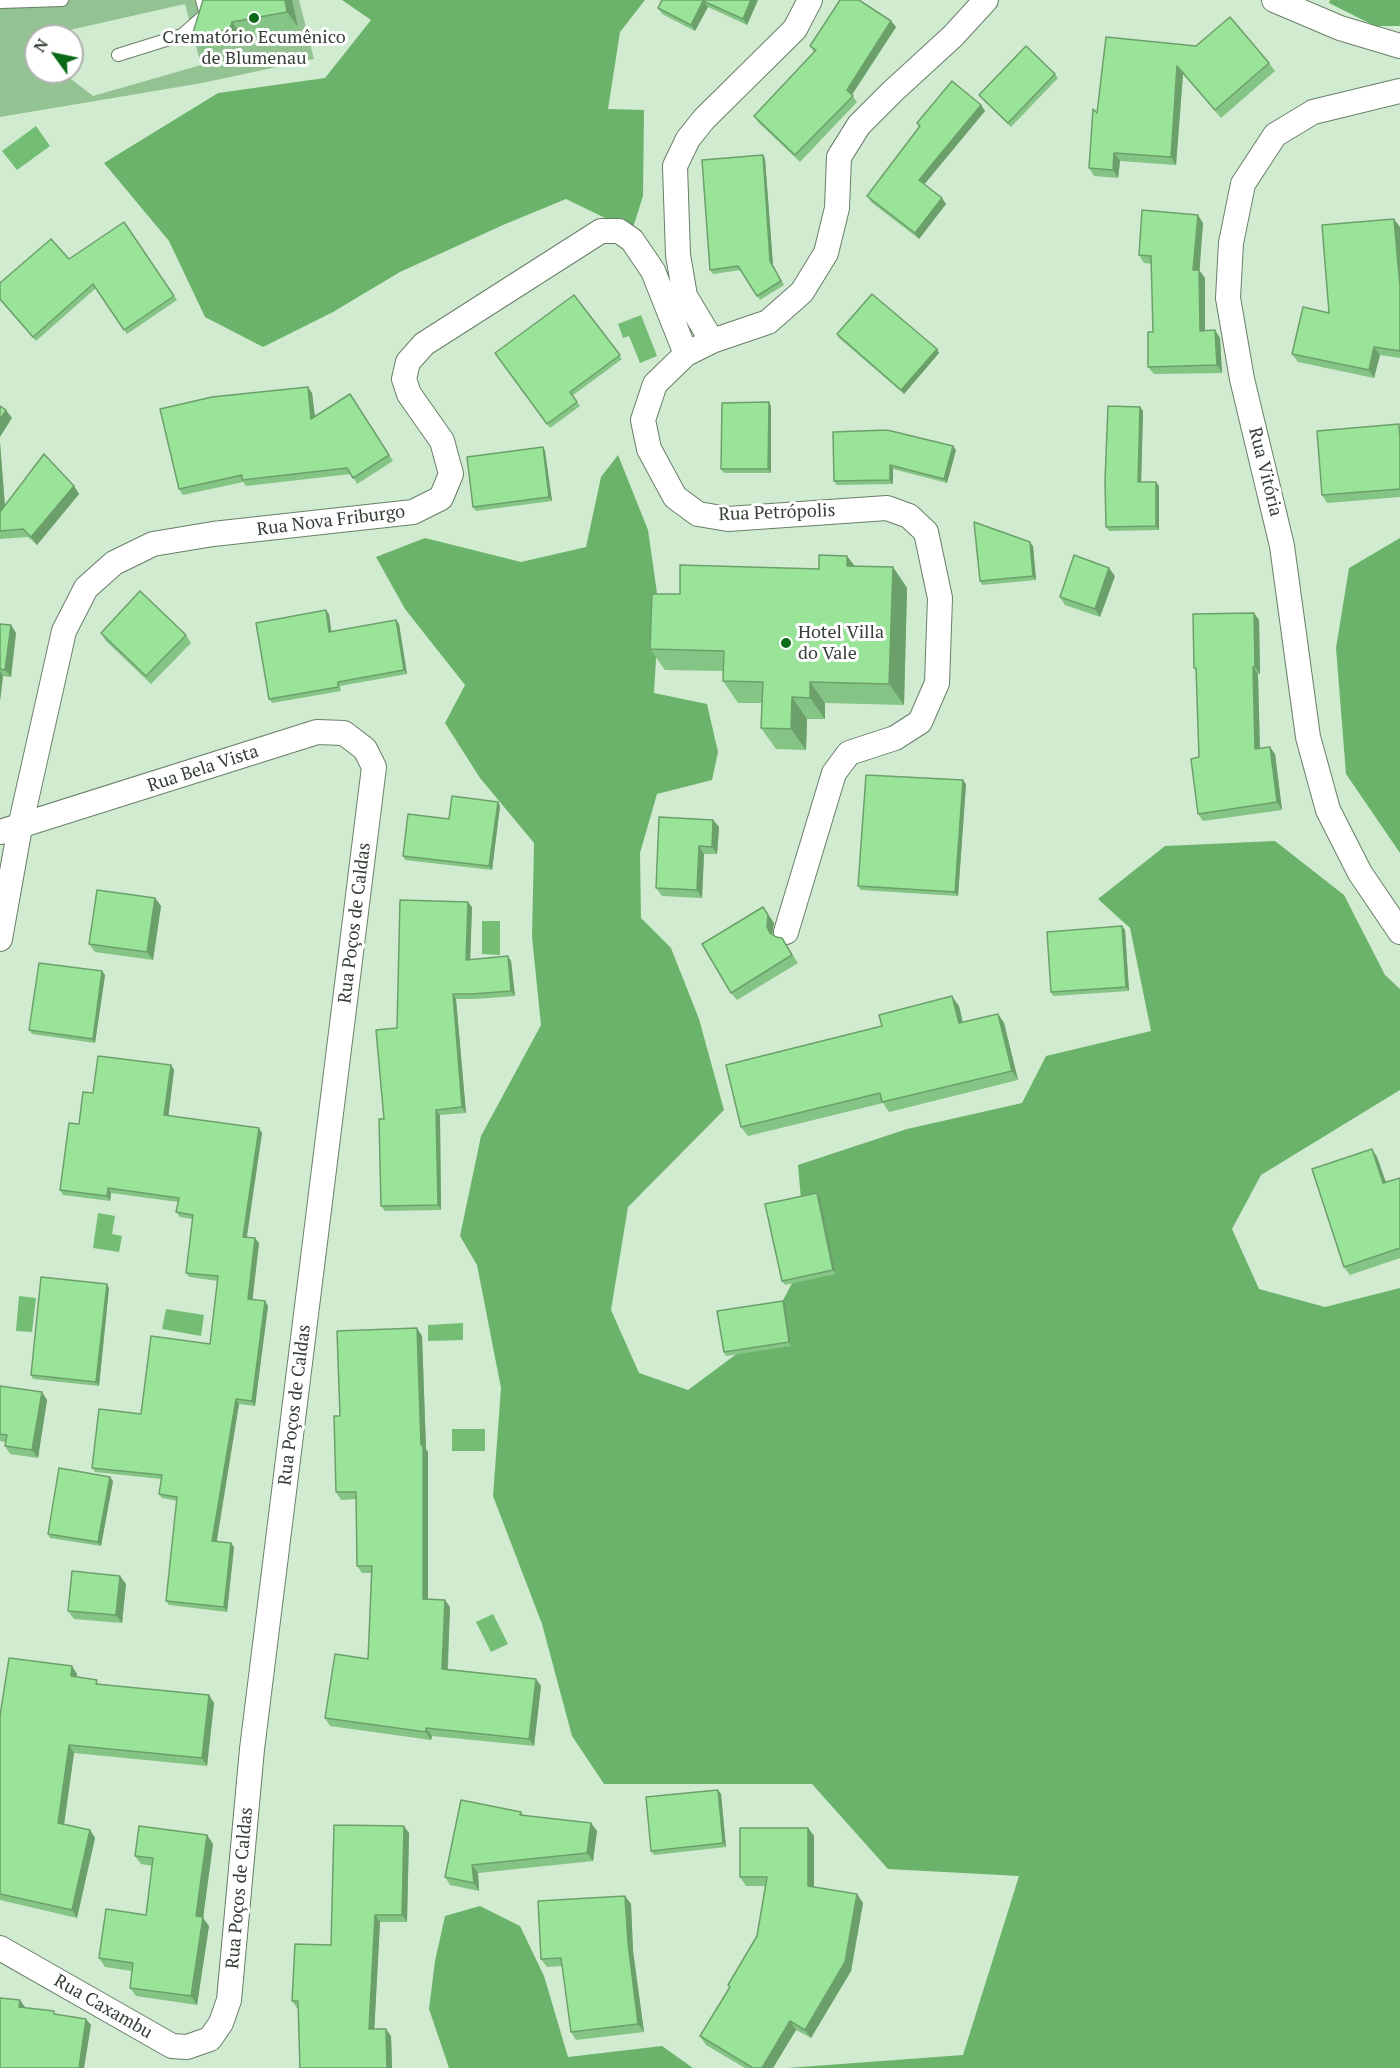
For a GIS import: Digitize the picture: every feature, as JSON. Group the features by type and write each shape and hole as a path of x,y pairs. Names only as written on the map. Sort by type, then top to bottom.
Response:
{"street":[{"path":"712,341 685,296 678,255 675,166 688,139 704,119 795,29 810,0"},
{"name":"Rua Petrópolis","path":"786,932 834,773 849,753 895,738 920,722 937,683 940,598 926,532 909,516 887,508 728,519 698,514 675,497 649,449 643,420 655,384 686,354 712,341 768,322 802,292 826,253 837,208 838,157 860,125 953,36 986,0"},
{"path":"1274,0 1340,28 1400,46"},
{"name":"Rua Vitória","path":"1400,91 1313,112 1275,135 1243,184 1231,243 1228,298 1242,379 1282,546 1308,736 1328,810 1360,873 1400,932"},
{"name":"Rua Nova Friburgo","path":"0,939 10,830 64,631 86,588 114,563 153,544 213,534 413,512 441,498 451,474 442,441 409,394 404,379 408,362 424,344 602,231 619,231 632,240 653,271 686,354"},
{"name":"Rua Bela Vista","path":"10,830 317,732 344,733 365,749 374,767"},
{"name":"Rua Poços de Caldas","path":"210,2039 222,2023 229,2000 252,1749 374,767"},
{"name":"Rua Caxambu","path":"0,1948 172,2046 187,2047 210,2039"}],"lane":[{"path":"0,2 62,0"},
{"path":"118,55 182,35 206,14 202,0"}],"shaded area":[{"path":"0,0 299,0 314,59 202,83 0,117","holes":["185,4 201,65 93,96 78,84 24,84 24,24 84,24 84,27"]},
{"path":"342,0 645,0 620,32 608,109 644,110 643,196 632,231 566,199 400,272 333,312 263,347 205,317 169,241 104,163 218,93 325,78 371,20"},
{"path":"1330,0 1400,0 1400,26 1375,26 1329,3"},
{"path":"36,126 50,146 17,170 2,151"},
{"path":"641,315 657,356 640,363 629,336 623,338 618,324"},
{"path":"618,455 648,530 659,607 654,693 707,704 718,752 712,780 657,794 640,853 641,918 671,948 699,1019 724,1110 628,1207 611,1310 639,1373 688,1390 766,1332 806,1257 798,1165 907,1129 1022,1103 1046,1056 1151,1031 1130,928 1098,899 1165,846 1275,841 1344,895 1385,975 1400,989 1400,1090 1261,1175 1232,1229 1259,1289 1325,1307 1400,1288 1400,2068 787,2068 963,2055 1019,1876 888,1869 812,1784 604,1784 572,1736 542,1624 493,1496 501,1388 477,1265 460,1236 481,1136 541,1025 532,937 534,843 480,778 445,723 465,685 405,609 376,557 425,538 521,562 586,547 601,477"},
{"path":"1400,538 1400,853 1346,774 1336,648 1349,568"},
{"path":"482,921 500,921 500,955 482,954"},
{"path":"98,1213 115,1216 112,1234 122,1236 119,1252 93,1248"},
{"path":"19,1296 36,1298 32,1332 16,1331"},
{"path":"166,1309 204,1315 201,1336 162,1329"},
{"path":"463,1323 463,1340 428,1341 428,1325"},
{"path":"452,1429 485,1429 485,1451 452,1451"},
{"path":"493,1614 508,1644 491,1652 476,1622"},
{"path":"480,1906 520,1926 544,1976 568,2057 662,2046 693,2068 449,2068 429,2009 435,1961 445,1916"}],"building":[{"path":"203,0 285,0 287,12 232,22 230,29 192,36"},
{"path":"662,0 751,0 743,19 703,1 691,25 658,8"},
{"path":"840,0 859,0 891,21 847,90 853,96 795,155 754,116 816,50 810,46"},
{"path":"1230,17 1269,63 1215,110 1177,66 1171,157 1114,153 1113,170 1089,168 1093,109 1097,113 1106,37 1196,46"},
{"path":"1026,46 1055,74 1008,123 979,95"},
{"path":"952,81 981,105 919,180 942,198 915,233 867,196 920,126 917,123"},
{"path":"763,155 770,261 781,281 757,296 738,266 710,270 702,160"},
{"path":"1142,210 1198,215 1193,270 1199,270 1200,331 1215,330 1217,365 1148,367 1148,332 1153,332 1151,256 1139,255"},
{"path":"1394,219 1400,287 1400,351 1374,347 1369,370 1292,354 1303,307 1329,313 1322,225"},
{"path":"124,222 174,296 124,330 93,284 33,337 0,299 0,283 51,239 69,259"},
{"path":"872,294 937,349 901,390 837,334"},
{"path":"574,295 620,355 570,392 577,402 547,424 495,353"},
{"path":"308,387 311,419 350,394 389,455 353,478 347,468 242,480 242,475 179,489 160,409 212,397"},
{"path":"769,402 768,469 721,469 722,403"},
{"path":"0,406 6,410 0,420"},
{"path":"1108,406 1140,407 1138,482 1156,482 1156,526 1106,527"},
{"path":"1399,424 1400,489 1322,495 1317,431"},
{"path":"887,430 953,446 944,479 890,465 890,480 834,481 833,432"},
{"path":"543,447 549,497 473,507 467,457"},
{"path":"44,454 74,486 31,537 23,529 0,531 0,512"},
{"path":"974,522 1030,542 1033,576 980,581"},
{"name":"Hotel Villa do Vale","path":"819,555 847,556 847,566 893,567 889,684 810,682 810,698 792,697 791,729 761,728 763,682 723,681 724,651 650,649 652,594 680,594 680,565 819,569"},
{"path":"1074,555 1109,568 1095,609 1060,597"},
{"path":"140,591 186,635 146,676 101,633"},
{"path":"326,610 329,632 396,620 404,670 338,682 338,687 269,699 256,623"},
{"path":"1254,613 1255,749 1270,747 1277,802 1198,814 1191,759 1199,757 1193,614"},
{"path":"0,624 11,625 5,670 0,669"},
{"path":"866,775 963,780 955,892 858,886"},
{"path":"452,796 498,802 489,866 403,856 408,814 449,819"},
{"path":"659,817 713,820 712,847 699,846 697,890 656,888"},
{"path":"97,890 155,898 147,952 89,944"},
{"path":"400,900 468,902 466,960 508,956 511,991 453,994 462,1107 436,1110 438,1205 381,1206 379,1119 384,1119 376,1030 397,1028"},
{"path":"763,907 768,915 767,927 770,933 782,938 792,955 731,993 702,944"},
{"path":"1122,926 1126,987 1051,992 1047,932"},
{"path":"39,963 102,971 93,1039 29,1030"},
{"path":"952,996 959,1023 998,1014 1012,1071 882,1102 880,1093 741,1127 726,1065 882,1026 879,1015"},
{"path":"98,1056 171,1065 164,1115 259,1128 243,1237 255,1238 248,1299 265,1301 252,1401 236,1399 212,1541 231,1543 224,1607 166,1601 177,1497 159,1494 162,1475 92,1468 99,1409 141,1414 151,1336 210,1344 218,1276 186,1273 193,1215 176,1212 179,1198 108,1188 107,1196 60,1190 69,1123 79,1124 83,1092 93,1093"},
{"path":"1372,1149 1383,1183 1400,1178 1400,1248 1344,1267 1312,1169"},
{"path":"817,1193 833,1270 782,1281 765,1204"},
{"path":"41,1277 107,1284 96,1382 31,1375"},
{"path":"783,1301 789,1342 724,1352 717,1311"},
{"path":"417,1328 421,1445 423,1445 423,1599 445,1600 442,1669 536,1679 529,1739 426,1728 426,1732 325,1718 335,1654 368,1659 372,1566 357,1566 356,1492 336,1492 334,1416 340,1416 337,1331"},
{"path":"0,1386 42,1392 32,1450 5,1446 7,1435 0,1434"},
{"path":"59,1468 110,1477 98,1542 48,1534"},
{"path":"72,1571 120,1576 116,1615 68,1611"},
{"path":"9,1658 72,1666 71,1676 97,1680 96,1684 209,1695 202,1758 69,1745 58,1823 90,1830 72,1910 0,1894 0,1716"},
{"path":"718,1790 723,1843 651,1851 646,1797"},
{"path":"461,1800 521,1812 520,1815 591,1823 587,1853 472,1865 474,1883 445,1877"},
{"path":"334,1825 404,1826 402,1915 375,1915 369,2029 386,2029 387,2068 300,2068 298,2001 292,2001 295,1944 331,1945"},
{"path":"139,1826 207,1835 196,1916 203,1917 191,1996 130,1988 133,1963 99,1958 106,1909 146,1915 153,1858 135,1856"},
{"path":"740,1828 808,1828 808,1886 857,1894 845,1962 805,2030 790,2021 762,2068 753,2068 700,2036 757,1936 767,1877 740,1877"},
{"path":"625,1896 638,2024 571,2032 561,1958 541,1959 538,1901"},
{"path":"0,1998 20,2000 19,2007 54,2011 54,2014 86,2019 79,2068 0,2068"}],"place":[{"name":"Crematório Ecumênico de Blumenau","path":"254,18"},
{"name":"Hotel Villa do Vale","path":"786,643"}]}
